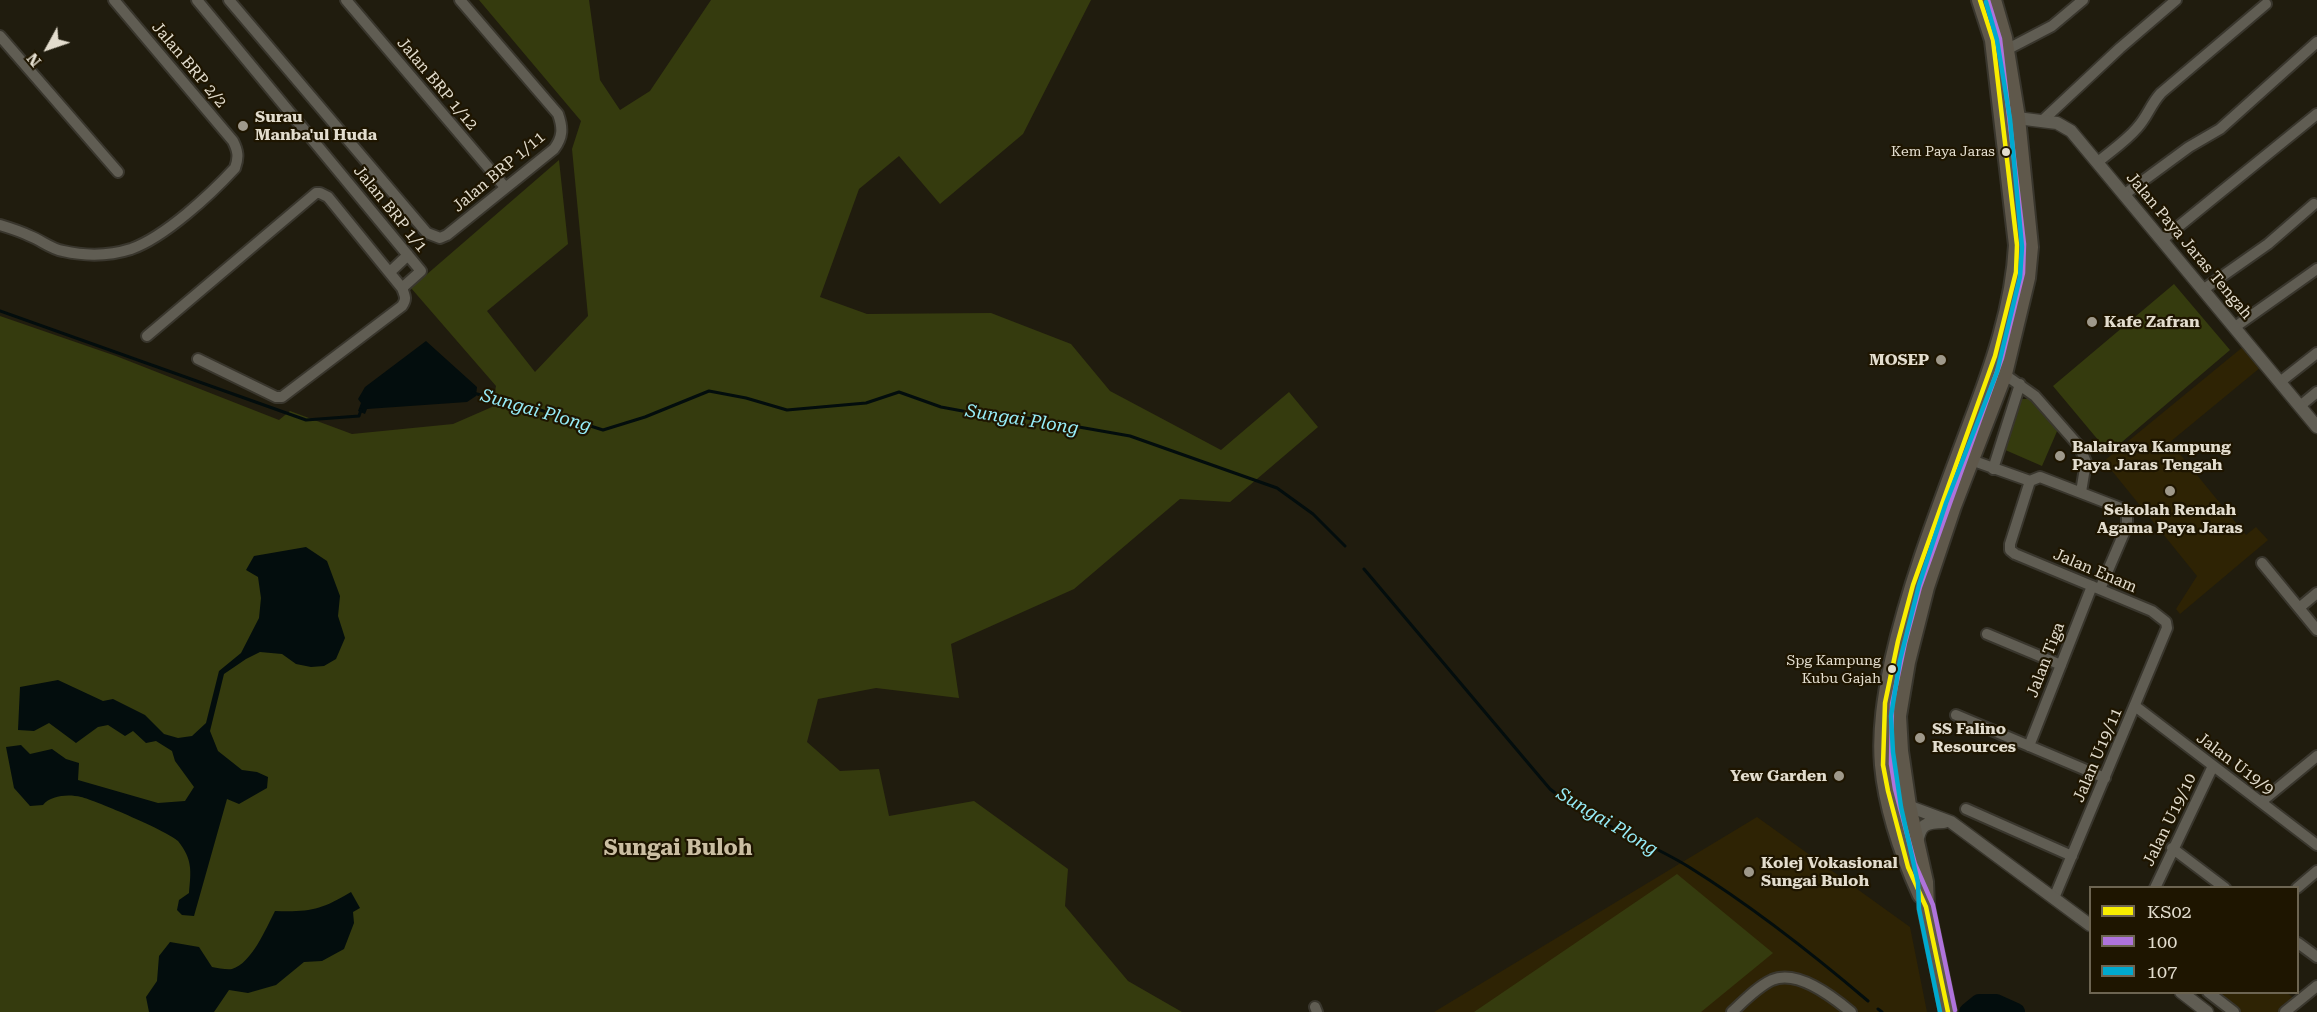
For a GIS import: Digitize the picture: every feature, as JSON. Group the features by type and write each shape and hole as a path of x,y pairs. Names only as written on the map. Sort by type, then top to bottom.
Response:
{"highway":[{"path":"1948,1012 1926,907 1925,882 1908,806 1898,716 1907,662 1926,586 1953,506 2004,374 2027,278 2030,247 2017,118 2006,51 1991,0"},
{"path":"1926,907 1908,867 1883,765 1884,703 1913,585 1991,371 2016,272 2017,245 1993,39 1991,0"},
{"path":"1884,703 1892,777 1897,796 1908,806"},
{"path":"1908,806 1901,824 1909,859 1908,867"}],"street":[{"name":"Jalan BRP 2/2","path":"0,225 30,236 60,251 85,255 131,249 159,234 194,206 235,168 238,152 233,141 114,0"},
{"name":"Jalan BRP 1/1","path":"197,0 421,271 402,288"},
{"name":"Jalan BRP 1/12","path":"346,0 504,186"},
{"name":"Jalan BRP 1/11","path":"236,2 427,233 440,238 447,235 504,186 554,149 561,140 562,124 558,114 460,0"},
{"path":"2006,51 2052,27 2084,0"},
{"path":"2042,121 2120,48 2176,0"},
{"path":"2098,162 2136,130 2151,104 2161,93 2266,4"},
{"path":"0,36 118,172"},
{"path":"2125,194 2189,147 2220,129 2317,42"},
{"path":"2163,239 2317,114"},
{"name":"Jalan Paya Jaras Tengah","path":"2017,118 2064,126 2098,162 2163,239 2317,427"},
{"path":"147,336 316,193 328,197 402,288 405,301 402,306 282,397 276,397 198,359"},
{"path":"2204,289 2268,244 2314,204"},
{"path":"390,272 408,255"},
{"path":"2235,327 2317,269"},
{"path":"2280,382 2317,353"},
{"path":"1971,460 2030,482 2040,477 2081,492 2086,462 2079,446 2035,396 2004,374"},
{"path":"1994,469 2020,384"},
{"path":"2300,406 2317,392"},
{"name":"Jalan Enam","path":"2030,482 2010,550 2152,611 2166,622"},
{"name":"Jalan Tiga","path":"2029,746 2061,665 2096,587 2127,526 2127,515 2117,506 2081,492"},
{"path":"2262,563 2317,630"},
{"path":"2299,608 2317,593"},
{"name":"Jalan U19/11","path":"2054,898 2165,634 2166,622"},
{"path":"1987,634 2061,665"},
{"name":"Jalan U19/9","path":"2135,706 2317,845"},
{"path":"1956,714 2105,778"},
{"path":"2261,802 2317,756"},
{"name":"Jalan U19/10","path":"2156,886 2213,766"},
{"path":"1908,806 1951,822 2089,924"},
{"path":"1966,809 2073,856"},
{"path":"1917,845 1919,830 1926,824 1951,822"},
{"path":"2172,848 2221,886"},
{"path":"2299,887 2317,871"},
{"path":"2299,944 2317,957"},
{"path":"1732,1012 1754,991 1773,979 1793,977 1829,994 1851,1012"},
{"path":"2285,1012 2317,986"},
{"path":"2182,994 2207,1012"},
{"path":"2209,994 2234,1012"}],"shaded area":[{"path":"426,341 477,387 476,396 467,402 367,409 365,414 358,411 361,403 358,399 365,387"},
{"name":"Sekolah Rendah Agama Paya Jaras","path":"2244,346 2261,367 2170,442 2246,535 2256,527 2268,540 2180,614 2176,609 2197,576 2104,461"},
{"path":"306,547 327,561 340,596 338,616 345,638 336,659 324,666 311,667 296,664 282,654 260,652 224,674 210,731 218,751 242,770 257,772 268,777 267,788 239,804 227,799 194,916 182,915 177,910 179,900 189,893 190,872 189,860 178,841 132,817 81,797 60,796 43,805 30,806 14,788 6,747 21,745 30,754 52,749 66,759 79,763 78,780 158,803 185,801 194,787 175,761 172,751 156,741 146,743 133,731 125,736 108,725 98,727 76,743 49,723 34,731 18,730 20,687 58,680 103,701 113,699 145,715 164,734 178,738 192,736 206,723 219,671 241,653 259,618 261,598 258,577 246,570 254,556"},
{"name":"Kolej Vokasional Sungai Buloh","path":"1757,817 1910,927 1927,1012 1434,1012"},
{"path":"351,892 360,908 353,912 354,923 344,949 322,961 304,962 276,985 248,993 229,990 214,1012 149,1012 146,997 157,981 159,956 170,942 199,947 212,967 232,969 246,960 252,952 275,911 315,909"},
{"path":"2214,994 2288,994 2295,999 2279,1012 2239,1012"}],"green space":[{"path":"479,0 589,0 600,80 620,110 650,91 711,0 1091,0 1023,134 940,204 899,156 859,189 820,297 867,314 991,313 1071,344 1110,391 1221,450 1289,392 1318,427 1230,502 1180,499 1074,589 951,644 959,698 876,688 818,699 807,742 840,771 879,769 889,816 974,801 1068,869 1065,906 1128,981 1182,1012 0,1012 0,316 116,356 279,420 290,411 352,434 453,424 492,407 496,386 411,288 559,160 568,244 487,311 535,372 588,316 572,149 581,121"},
{"path":"2174,284 2230,350 2109,453 2053,386"},
{"path":"2020,399 2030,399 2058,429 2042,466 2003,449"},
{"path":"1677,874 1773,953 1701,1012 1474,1012"}],"waterway":[{"name":"Sungai Plong","path":"0,311 306,420 359,416 361,410"},
{"name":"Sungai Plong","path":"473,393 534,408 603,430 645,417 709,391 746,398 787,410 866,403 899,392 941,407 984,415 1022,417 1130,436 1277,488 1313,514 1345,546"},
{"name":"Sungai Plong","path":"1364,569 1550,789 1583,812 1672,857 1712,882 1781,931 1868,1001"},
{"name":"Sungai Plong","path":"1968,1012 1979,1003 1996,1003 2016,1012"},
{"name":"Sungai Plong","path":"1878,1009 1882,1012"}],"transit line":[{"name":"KS02","path":"1948,1012 1926,907 1908,867 1883,765 1885,703 1913,585 1995,356 2016,272 2017,245 1993,40 1980,0"},
{"name":"100","path":"1955,1010 1933,905 1915,864 1895,789 1891,764 1892,704 1920,587 2002,358 2023,273 2024,244 2000,39 1988,0"},
{"name":"107","path":"1940,1012 1919,909 1918,883 1901,807 1893,752 1891,716 1900,660 1919,585 1946,503 1997,372 2020,277 2022,247 2010,119 1997,40 1986,2"}],"place":[{"name":"Surau Manba'ul Huda","path":"243,126"},
{"name":"Kem Paya Jaras","path":"2006,152"},
{"name":"Kafe Zafran","path":"2092,322"},
{"name":"MOSEP","path":"1941,360"},
{"name":"Balairaya Kampung Paya Jaras Tengah","path":"2060,456"},
{"name":"Sekolah Rendah Agama Paya Jaras","path":"2170,491"},
{"name":"Spg Kampung Kubu Gajah","path":"1892,669"},
{"name":"SS Falino Resources","path":"1920,738"},
{"name":"Yew Garden","path":"1839,776"},
{"name":"Kolej Vokasional Sungai Buloh","path":"1749,872"}],"district":[{"name":"Sungai Buloh","path":"678,849"}]}
